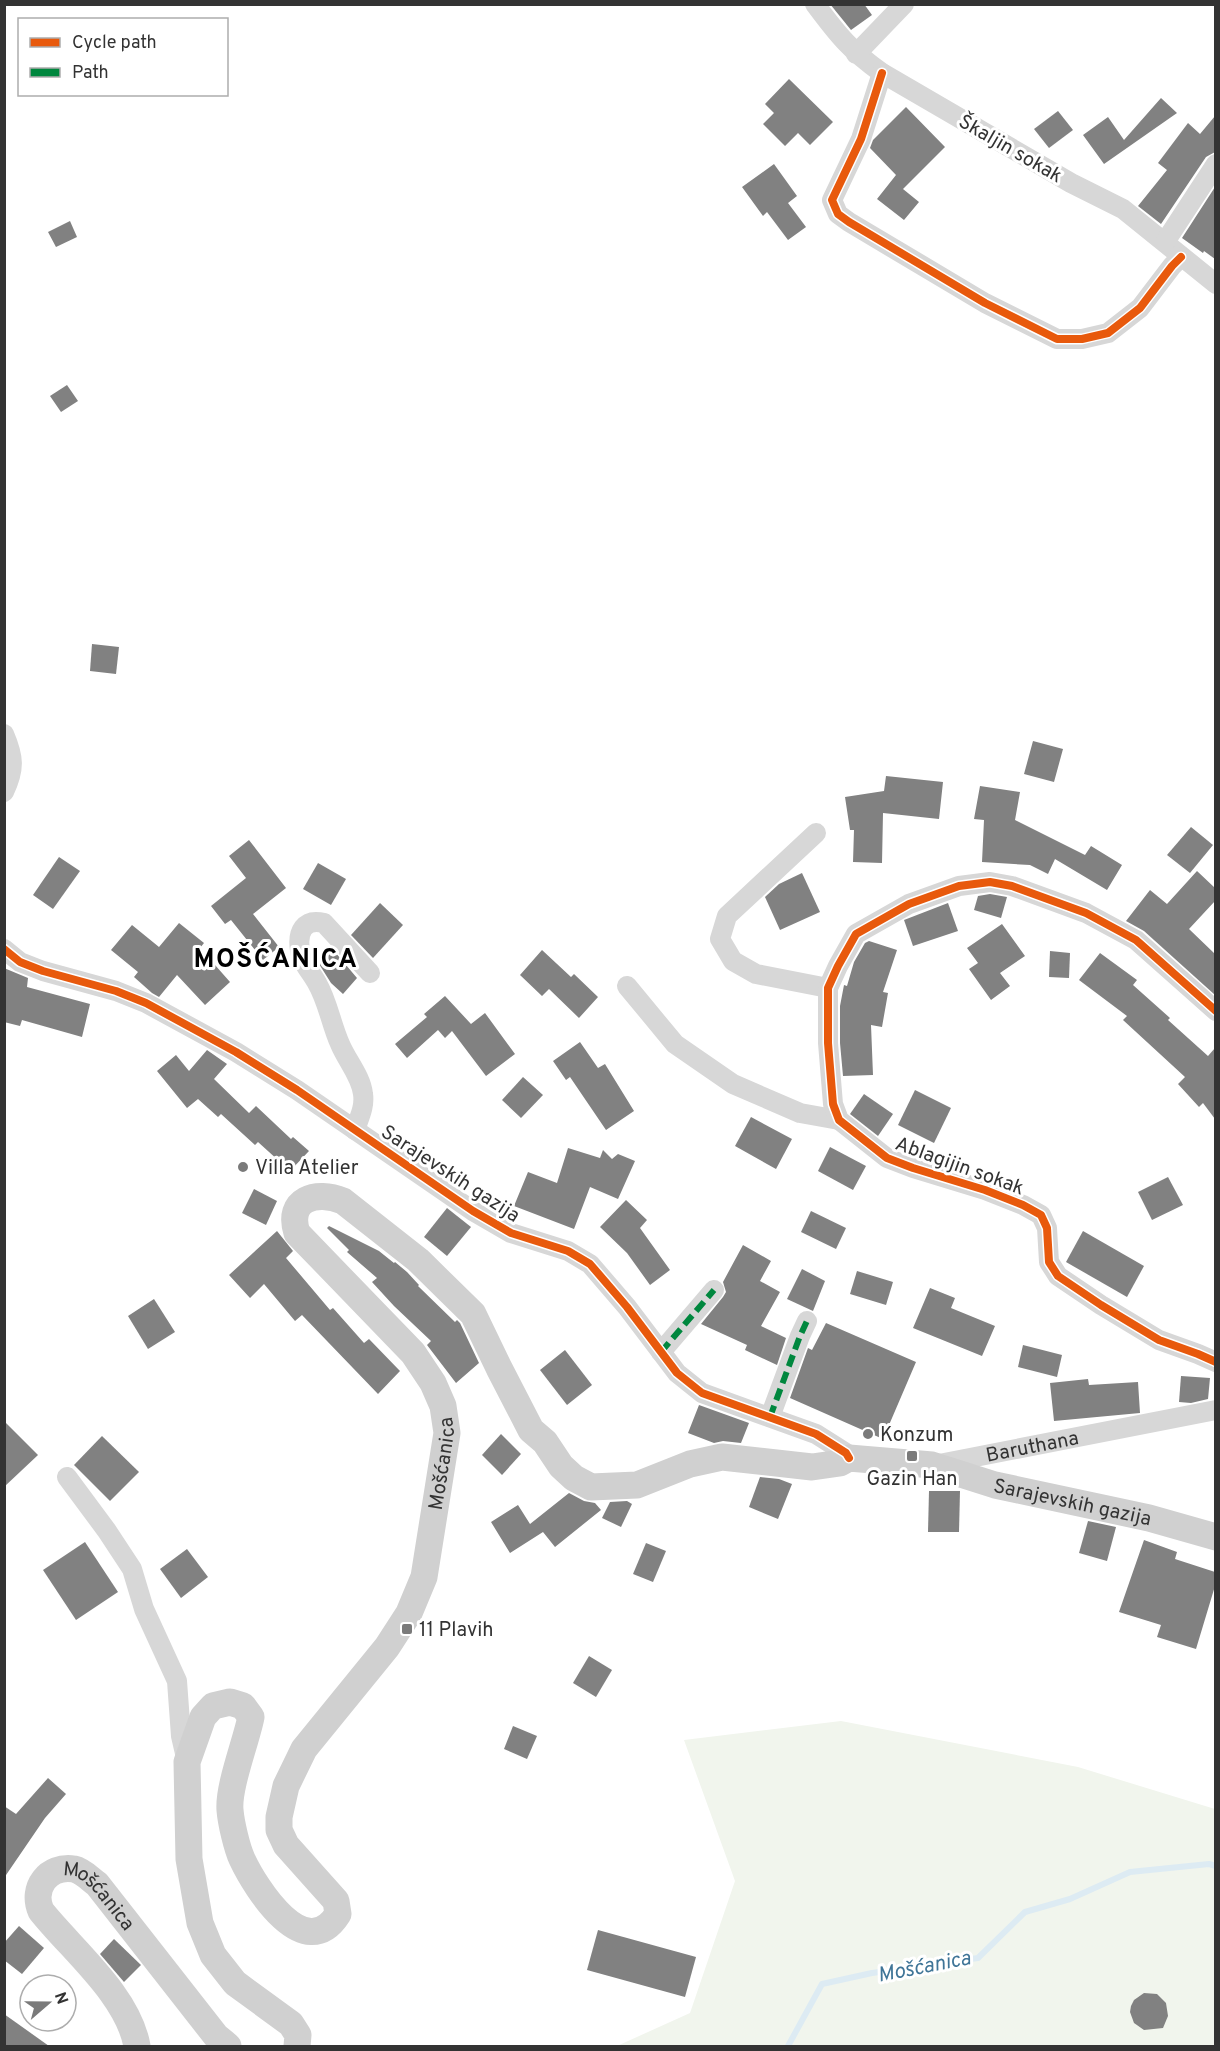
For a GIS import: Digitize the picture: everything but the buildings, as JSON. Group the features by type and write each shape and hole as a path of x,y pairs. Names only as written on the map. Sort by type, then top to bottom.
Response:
{"main road":[{"name":"Mošćanica","path":"297,2046 298,2035 291,2024 235,1983 213,1955 200,1923 189,1859 187,1762 203,1717 213,1706 230,1702 243,1706 251,1717 235,1776 230,1809 241,1857 254,1882 287,1922 305,1931 318,1931 328,1926 338,1914 336,1901 286,1845 279,1830 279,1817 286,1786 304,1749 387,1647 409,1613 424,1577 447,1433 443,1406 433,1383 413,1353 297,1233 294,1213 302,1202 316,1195 330,1196 343,1201 418,1260 473,1314 531,1430 545,1442 561,1466 574,1478 591,1487 637,1485 690,1464 722,1457 812,1467 840,1463 849,1458"},
{"name":"Baruthana","path":"849,1458 932,1466"},
{"name":"Sarajevskih gazija","path":"932,1466 995,1485 1149,1518 1215,1537"},
{"name":"Mošćanica","path":"137,2046 122,2007 104,1981 41,1911 36,1900 38,1887 55,1872 73,1869 97,1884 216,2036 228,2046"}],"street":[{"name":"Škaljin sokak","path":"815,4 839,37 882,74 1071,183 1124,209 1215,284"},
{"path":"856,54 904,4"},
{"path":"882,74 861,139 832,200 838,214 849,222 985,303 1057,339 1082,339 1108,333 1140,308 1172,266 1182,257"},
{"path":"1165,242 1215,164"},
{"path":"4,734 12,753 10,779 4,792"},
{"path":"816,833 727,916 720,939 733,960 756,974 828,988"},
{"path":"840,1120 833,1104 829,1054 828,988 837,966 856,934 909,904 959,886 990,882 1012,886 1086,913 1136,940 1215,1011"},
{"path":"354,1130 364,1106 361,1083 340,1045 322,993 302,958 299,940 308,922 324,923 369,973"},
{"name":"Sarajevskih gazija","path":"4,949 20,962 43,971 116,991 146,1003 236,1052 297,1090 455,1199 511,1233 568,1251 590,1264 627,1307 677,1373 702,1393 816,1434 846,1453 849,1458"},
{"path":"627,986 675,1044 733,1084 801,1113 840,1120"},
{"name":"Ablagijin sokak","path":"840,1120 887,1158 985,1190 1041,1215 1047,1228 1049,1262 1058,1276 1159,1340 1215,1362"},
{"path":"661,1352 714,1290"},
{"path":"770,1417 807,1321"},
{"name":"Baruthana","path":"932,1466 1215,1410"},
{"name":"Mošćanica","path":"67,1477 132,1569 144,1609 177,1681 181,1736 187,1762"}],"shaded area":[{"path":"841,1721 1078,1767 1215,1809 1215,2046 617,2046 690,2013 735,1881 684,1740"}],"waterway":[{"name":"Mošćanica","path":"788,2046 822,1984 872,1973 978,1958 1025,1912 1070,1899 1130,1872 1209,1864 1216,1866"}],"marked path":[{"path":"661,1352 714,1290"},
{"path":"770,1417 807,1321"}],"cycle path":[{"path":"882,73 861,139 832,200 838,214 849,222 985,303 1057,339 1082,339 1108,333 1140,308 1181,257"},
{"path":"1216,1011 1136,940 1086,913 1012,886 990,882 959,886 909,904 856,934 828,988 828,1043 833,1104 839,1120 887,1158 985,1190 1041,1215 1047,1228 1049,1262 1058,1276 1159,1340 1216,1362"},
{"path":"4,949 20,962 43,971 116,991 146,1003 236,1052 297,1090 473,1211 511,1233 568,1251 590,1264 627,1307 677,1373 702,1393 816,1434 846,1453 849,1458"}],"place":[{"name":"Villa Atelier","path":"243,1167"},
{"name":"Konzum","path":"868,1434"},
{"name":"Gazin Han","path":"912,1456"},
{"name":"11 Plavih","path":"407,1629"}],"district":[{"name":"MOŠĆANICA","path":"276,958"}]}
